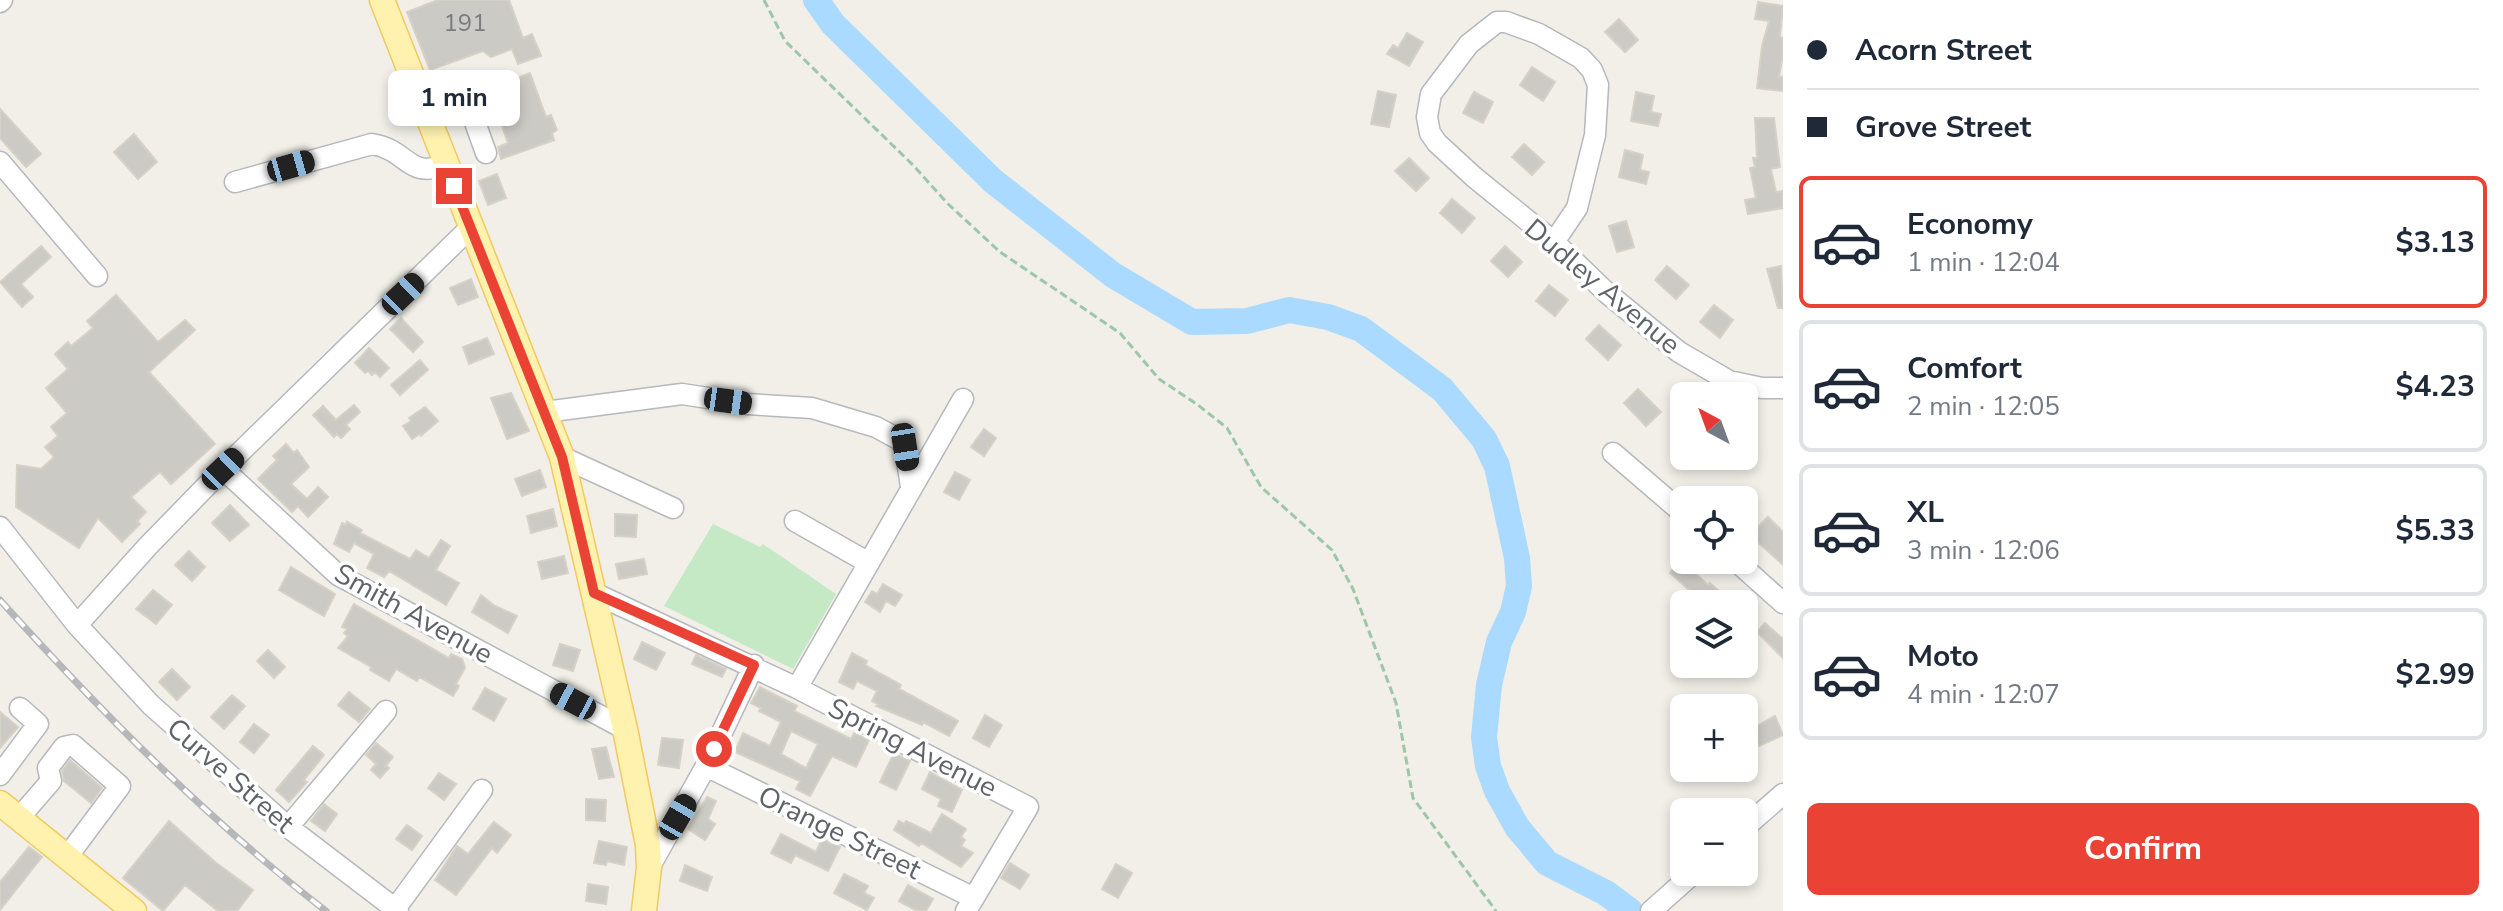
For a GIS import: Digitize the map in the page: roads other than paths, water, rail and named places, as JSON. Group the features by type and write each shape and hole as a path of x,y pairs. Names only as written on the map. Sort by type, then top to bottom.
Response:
{"main road":[{"path":"382,0 562,457 625,729 648,845 644,911"},
{"path":"0,803 134,911"}],"street":[{"name":"Dudley Avenue","path":"1554,242 1577,208 1595,135 1599,95 1596,78 1588,63 1539,34 1506,22 1491,25 1469,44 1431,94 1426,110 1428,125 1441,147 1554,242 1607,293 1698,365 1746,386 1783,388"},
{"path":"420,97 454,83 462,86 486,153"},
{"path":"235,182 372,144 398,153 418,169 429,171 446,165"},
{"path":"0,162 97,276"},
{"path":"77,625 223,469 470,228"},
{"path":"545,412 682,394 747,404 812,408 876,427 900,440 905,447 911,487"},
{"name":"Spring Avenue","path":"797,688 963,399"},
{"path":"1613,453 1670,502"},
{"path":"562,457 673,508"},
{"name":"Smith Avenue","path":"223,469 338,575 625,729"},
{"path":"795,521 869,563"},
{"name":"Curve Street","path":"0,527 77,625 151,705 288,827 397,910"},
{"path":"1751,574 1783,603"},
{"name":"Spring Avenue","path":"594,593 754,665 1028,807 970,905"},
{"path":"649,868 706,766 754,665"},
{"path":"0,775 38,724 20,708"},
{"path":"288,827 386,711"},
{"path":"19,818 51,781 48,768 64,747 73,745 119,783 118,790 67,857"},
{"name":"Orange Street","path":"706,766 970,905"},
{"path":"397,910 482,790"},
{"path":"1758,816 1783,794"},
{"path":"1651,911 1679,886"}],"waterway":[{"path":"816,0 833,24 993,181 1113,275 1192,322 1247,321 1289,310 1328,317 1361,329 1442,389 1484,439 1497,466 1517,558 1519,586 1513,612 1499,642 1489,685 1484,737 1488,766 1497,791 1517,827 1547,863 1606,893 1630,911"}],"railway":[{"path":"0,600 156,763 239,839 326,911"}]}
